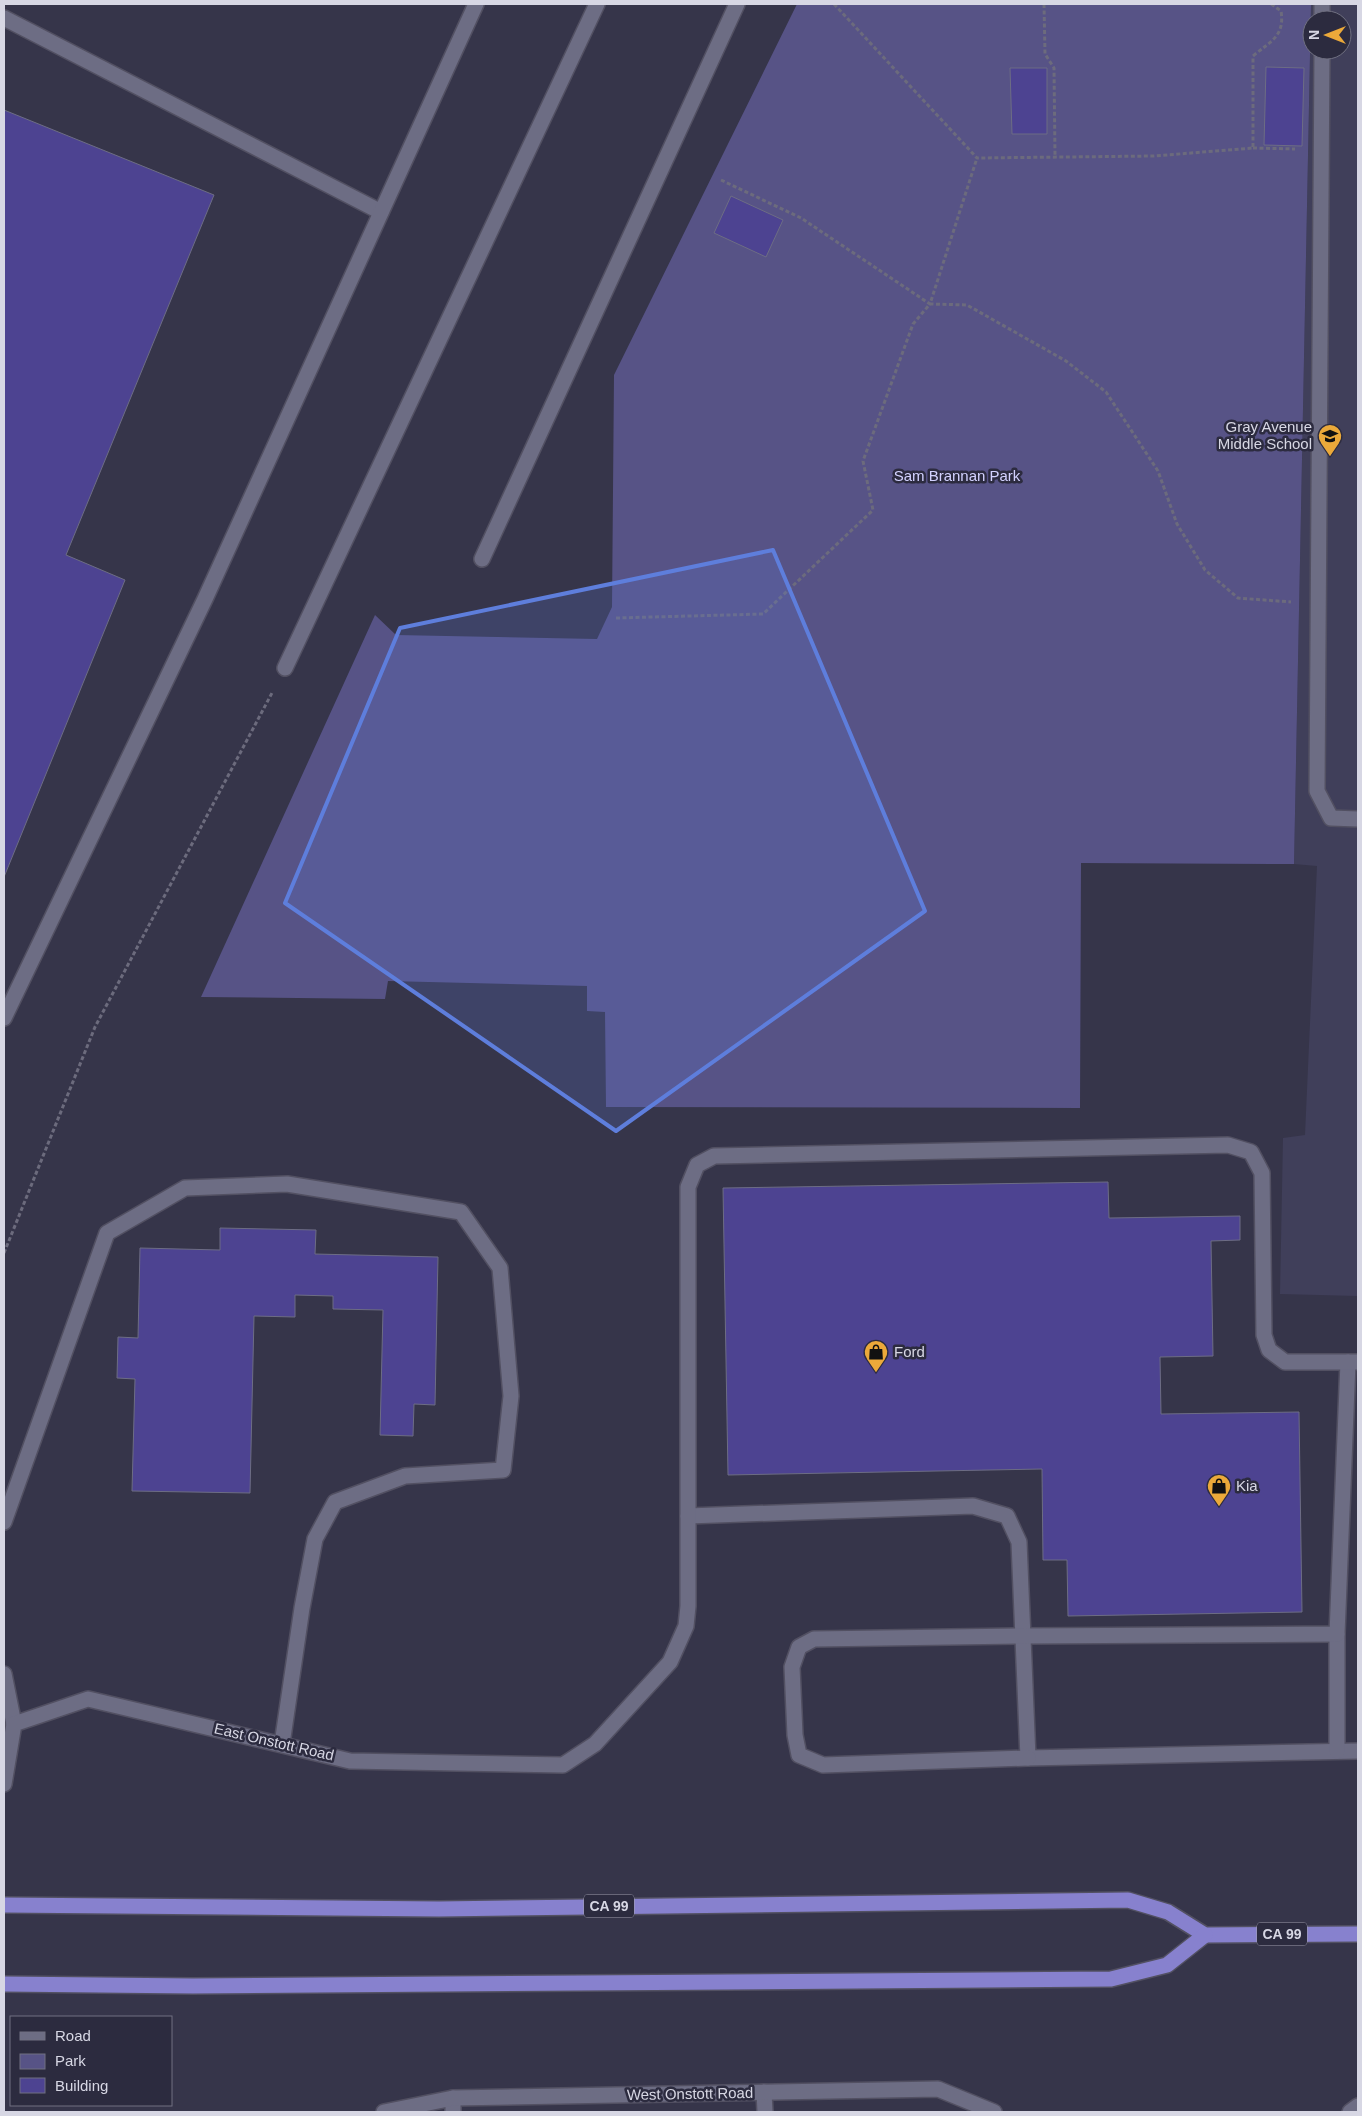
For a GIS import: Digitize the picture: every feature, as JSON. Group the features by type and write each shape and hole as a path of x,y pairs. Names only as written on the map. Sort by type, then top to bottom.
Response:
{"highway":[{"name":"CA 99","path":"4,1904 439,1908 1128,1900 1168,1912 1205,1935 1358,1934"},
{"path":"4,1984 193,1986 1111,1979 1166,1965 1205,1935"}],"street":[{"path":"4,1018 205,599 476,4"},
{"path":"285,668 597,4"},
{"path":"482,559 737,4"},
{"path":"4,18 381,212"},
{"path":"1322,60 1316,792 1331,818 1358,819"},
{"name":"East Onstott Road","path":"14,1724 88,1699 350,1761 563,1765 595,1744 670,1662 686,1626 688,1606 688,1188 697,1165 714,1156 1228,1145 1251,1152 1262,1173 1264,1335 1269,1350 1284,1362 1353,1362"},
{"path":"4,1522 107,1233 185,1188 287,1184 461,1212 500,1268 511,1396 503,1470 405,1476 335,1502 315,1539 302,1608 282,1744"},
{"path":"1337,1752 1337,1634 1353,1362"},
{"path":"688,1516 974,1506 1007,1516 1019,1542 1028,1758"},
{"path":"1337,1634 814,1639 799,1647 792,1667 795,1735 799,1755 824,1765 1028,1758 1358,1751"},
{"path":"4,1674 14,1724 4,1784"},
{"name":"West Onstott Road","path":"384,2112 453,2105 764,2092 938,2090 994,2112"},
{"path":"764,2092 764,2112"},
{"path":"1350,2112 1358,2106"}],"path":[{"path":"834,4 977,158 1154,156 1253,148 1300,149"},
{"path":"1044,4 1045,54 1054,68 1055,156"},
{"path":"1253,148 1253,56 1277,36 1283,24 1282,11 1271,4"},
{"path":"616,618 763,614 873,510 863,461 913,324 930,304 977,158"},
{"path":"721,180 801,218 930,304 967,304 1066,361 1106,392 1158,471 1177,524 1205,570 1238,598 1294,602"},
{"path":"4,1253 95,1027 285,668"}],"highlighted area":[{"path":"773,550 925,911 616,1131 285,903 400,628"}],"shaded area":[{"name":"Gray Avenue Middle School","path":"1311,4 1358,4 1358,1296 1280,1294 1283,1138 1305,1135 1317,866 1294,864 1310,60 1352,60 1352,10 1311,10"}],"green space":[{"name":"Sam Brannan Park","path":"797,4 1311,4 1311,10 1302,10 1302,60 1310,60 1294,864 1081,863 1080,1108 606,1107 605,1012 587,1011 587,986 388,981 385,999 201,997 375,615 396,635 597,639 612,607 614,375"}],"building":[{"path":"1266,67 1304,68 1302,146 1264,145"},
{"path":"1010,68 1047,68 1047,134 1012,134"},
{"path":"4,110 214,195 66,555 125,580 4,877"},
{"path":"731,196 783,220 766,257 714,233"},
{"path":"1108,1182 1109,1218 1240,1216 1240,1240 1211,1241 1213,1356 1160,1357 1161,1414 1299,1412 1302,1612 1068,1616 1067,1560 1043,1560 1042,1469 728,1475 723,1188"},
{"path":"220,1228 316,1230 315,1254 438,1257 435,1405 414,1404 413,1436 380,1435 383,1310 333,1309 333,1296 295,1295 295,1317 254,1316 250,1493 132,1491 135,1379 117,1378 118,1337 138,1338 140,1248 220,1250"}],"place":[{"name":"Gray Avenue Middle School","path":"1330,457"},
{"name":"Ford","path":"876,1373"},
{"name":"Kia","path":"1219,1507"}]}
